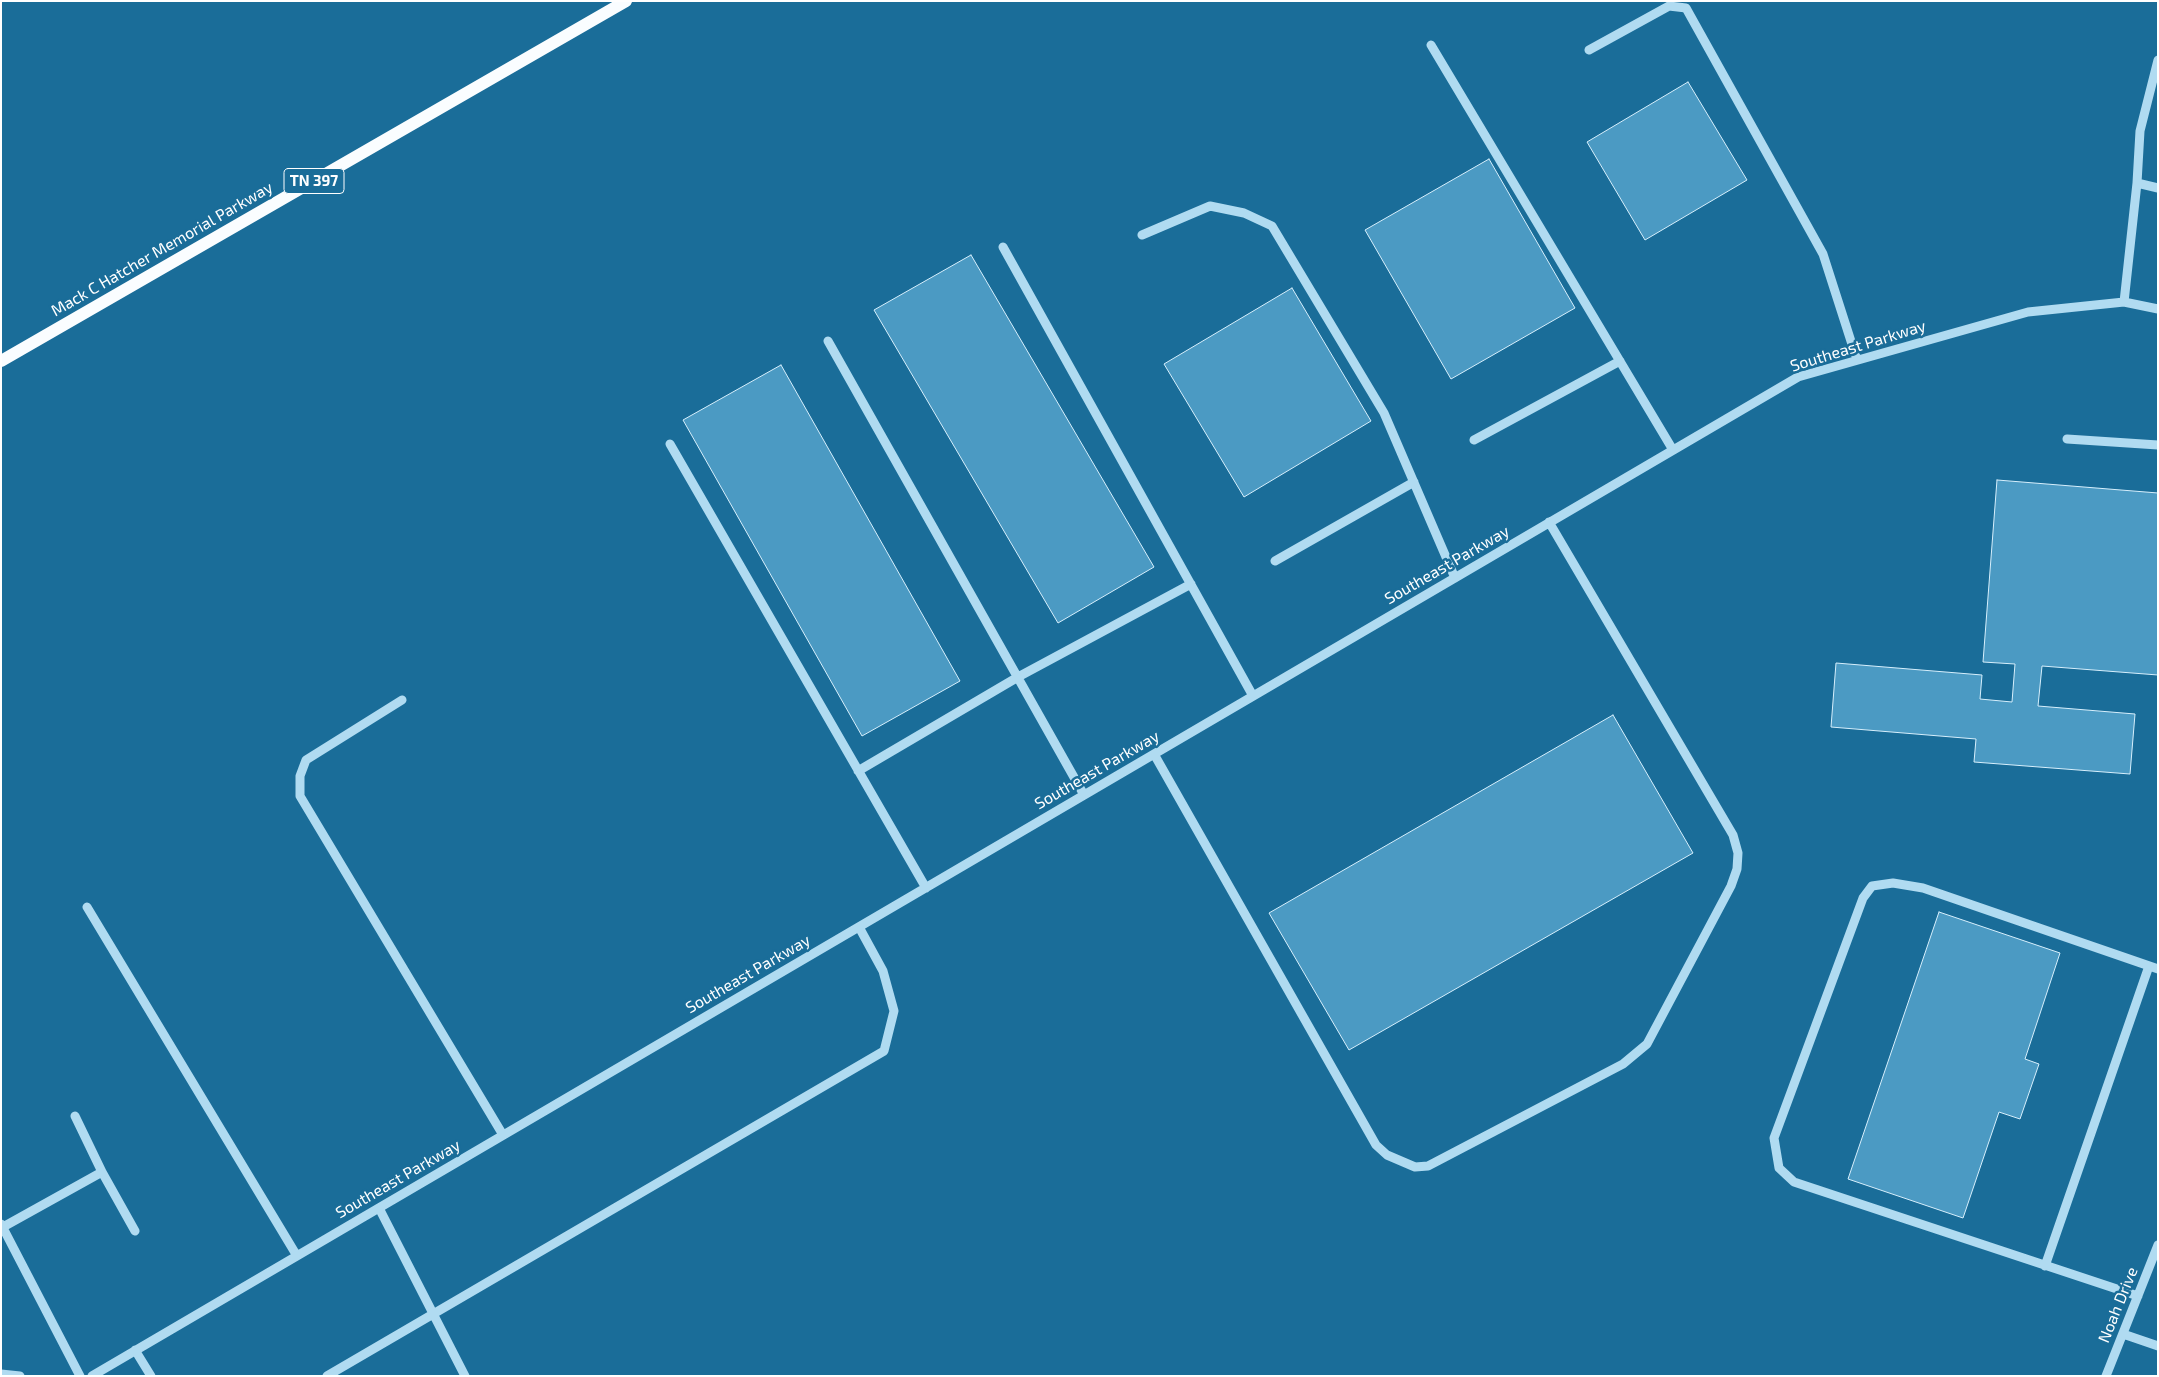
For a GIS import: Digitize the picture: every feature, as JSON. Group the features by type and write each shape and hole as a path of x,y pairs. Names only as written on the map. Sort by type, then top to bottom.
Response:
{"main road":[{"name":"Mack C Hatcher Memorial Parkway","path":"1,361 626,1"}],"street":[{"path":"1589,50 1669,6 1686,8 1823,254 1857,360"},
{"path":"1431,45 1673,450"},
{"path":"2124,302 2137,183 2140,131 2158,60"},
{"path":"2137,183 2158,188"},
{"path":"1142,235 1210,206 1244,213 1272,226 1384,414 1455,578"},
{"path":"1003,247 1253,696"},
{"name":"Southeast Parkway","path":"92,1376 1798,377 2028,312 2124,302 2158,309"},
{"path":"828,340 1084,795"},
{"path":"1474,440 1620,361"},
{"path":"2067,439 2158,445"},
{"path":"670,444 926,888"},
{"path":"1275,561 1414,482"},
{"path":"1154,754 1376,1145 1387,1155 1415,1167 1428,1166 1623,1064 1647,1044 1731,886 1738,853 1733,835 1549,522"},
{"path":"858,771 1018,677 1191,584"},
{"path":"402,700 306,760 300,776 300,796 503,1135"},
{"path":"2046,1266 2154,967 1923,888 1893,883 1872,886 1863,898 1774,1138 1779,1168 1794,1182 2046,1266 2138,1296"},
{"path":"86,907 297,1256"},
{"path":"327,1376 884,1051 894,1011 883,971 859,927"},
{"path":"75,1116 102,1172 135,1231"},
{"path":"80,1376 2,1226 102,1172"},
{"path":"379,1208 466,1376"},
{"name":"Noah Drive","path":"2106,1376 2158,1245"},
{"path":"2123,1334 2158,1346"},
{"path":"135,1350 151,1376"},
{"path":"1,1374 20,1376"}],"building":[{"path":"1688,82 1747,180 1645,240 1587,142"},
{"path":"1489,159 1575,308 1451,379 1365,230"},
{"path":"971,255 1154,567 1058,623 874,310"},
{"path":"1292,288 1371,421 1244,497 1164,364"},
{"path":"781,365 960,681 862,736 683,420"},
{"path":"1997,480 2158,493 2158,675 2042,666 2038,706 2135,714 2130,774 1974,762 1976,739 1831,727 1836,663 1982,675 1980,699 2012,702 2015,664 1983,662"},
{"path":"1613,715 1693,853 1349,1050 1269,913"},
{"path":"1939,912 2060,953 2025,1059 2039,1064 2020,1119 1999,1112 1963,1218 1848,1179"}]}
